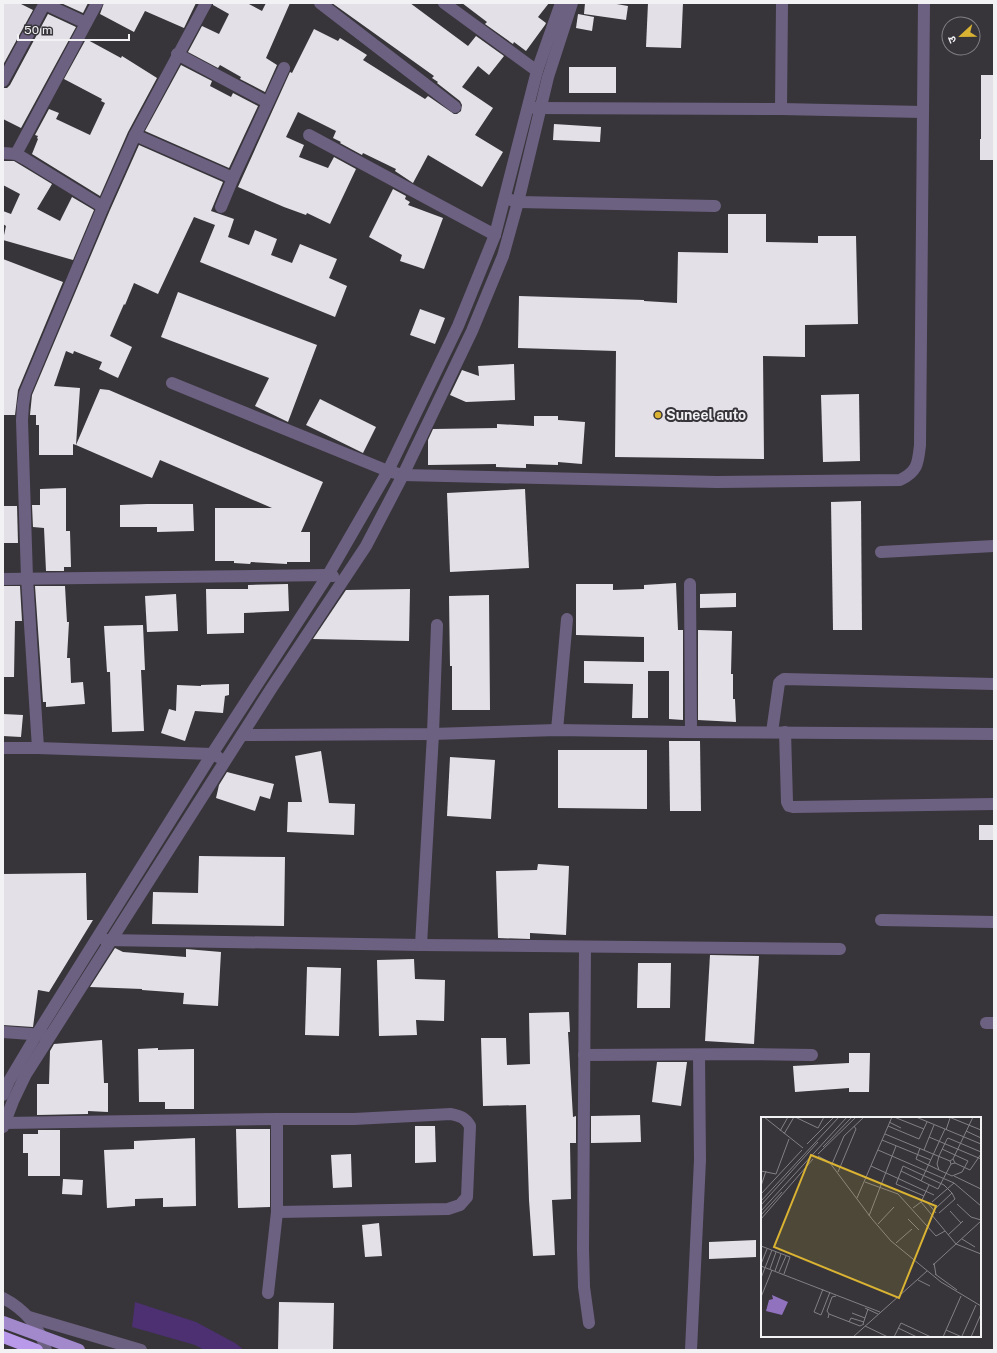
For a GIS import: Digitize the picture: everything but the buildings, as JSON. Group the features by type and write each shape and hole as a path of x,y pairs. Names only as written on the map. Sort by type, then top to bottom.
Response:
{"highway":[{"path":"3,1337 37,1350"}],"main road":[{"path":"3,1322 79,1350"}],"street":[{"path":"16,154 97,3"},
{"path":"38,748 27,578 22,428 25,393 135,135 177,54 206,3"},
{"path":"320,3 455,106"},
{"path":"444,3 537,71"},
{"path":"3,1095 9,1081 37,1034 212,754 328,575 388,471 458,326 495,235 537,71 561,3"},
{"path":"277,1212 448,1209 460,1205 467,1197 470,1126 467,1120 461,1116 451,1114 354,1119 277,1119 4,1125 13,1101 26,1074 242,735 366,546 403,475 472,331 503,256 518,202 548,77 572,3"},
{"path":"781,109 782,3"},
{"path":"172,384 388,471 403,475 717,482 900,480 911,474 918,463 920,444 924,3"},
{"path":"3,81 45,4 86,23"},
{"path":"177,54 267,102"},
{"path":"221,207 267,102 284,68"},
{"path":"527,107 541,109 781,109 922,112"},
{"path":"135,135 233,178"},
{"path":"309,135 495,235"},
{"path":"3,153 16,154 103,207"},
{"path":"504,199 518,202 715,206"},
{"path":"458,326 472,331"},
{"path":"881,552 994,546"},
{"path":"3,578 328,575 343,580"},
{"path":"690,584 691,732"},
{"path":"557,730 567,619"},
{"path":"421,946 434,734 436,624"},
{"path":"772,732 779,683 784,679 994,684"},
{"path":"242,735 434,734 557,730 994,734"},
{"path":"785,732 787,802 789,806 994,804"},
{"path":"3,748 212,754 226,760"},
{"path":"164,832 176,838"},
{"path":"881,920 994,922"},
{"path":"96,940 421,946 840,949"},
{"path":"585,947 583,1266 589,1324"},
{"path":"3,1032 50,1036"},
{"path":"584,1055 812,1055"},
{"path":"692,1350 700,1160 699,1055"},
{"path":"268,1293 277,1212 277,1119"},
{"path":"3,1298 18,1307 29,1317 43,1339 46,1350"},
{"path":"29,1317 140,1350"}],"shaded area":[{"path":"135,1302 196,1322 235,1343 244,1350 204,1350 195,1345 132,1327"}],"place":[{"name":"Suneel auto","path":"658,415"}]}
